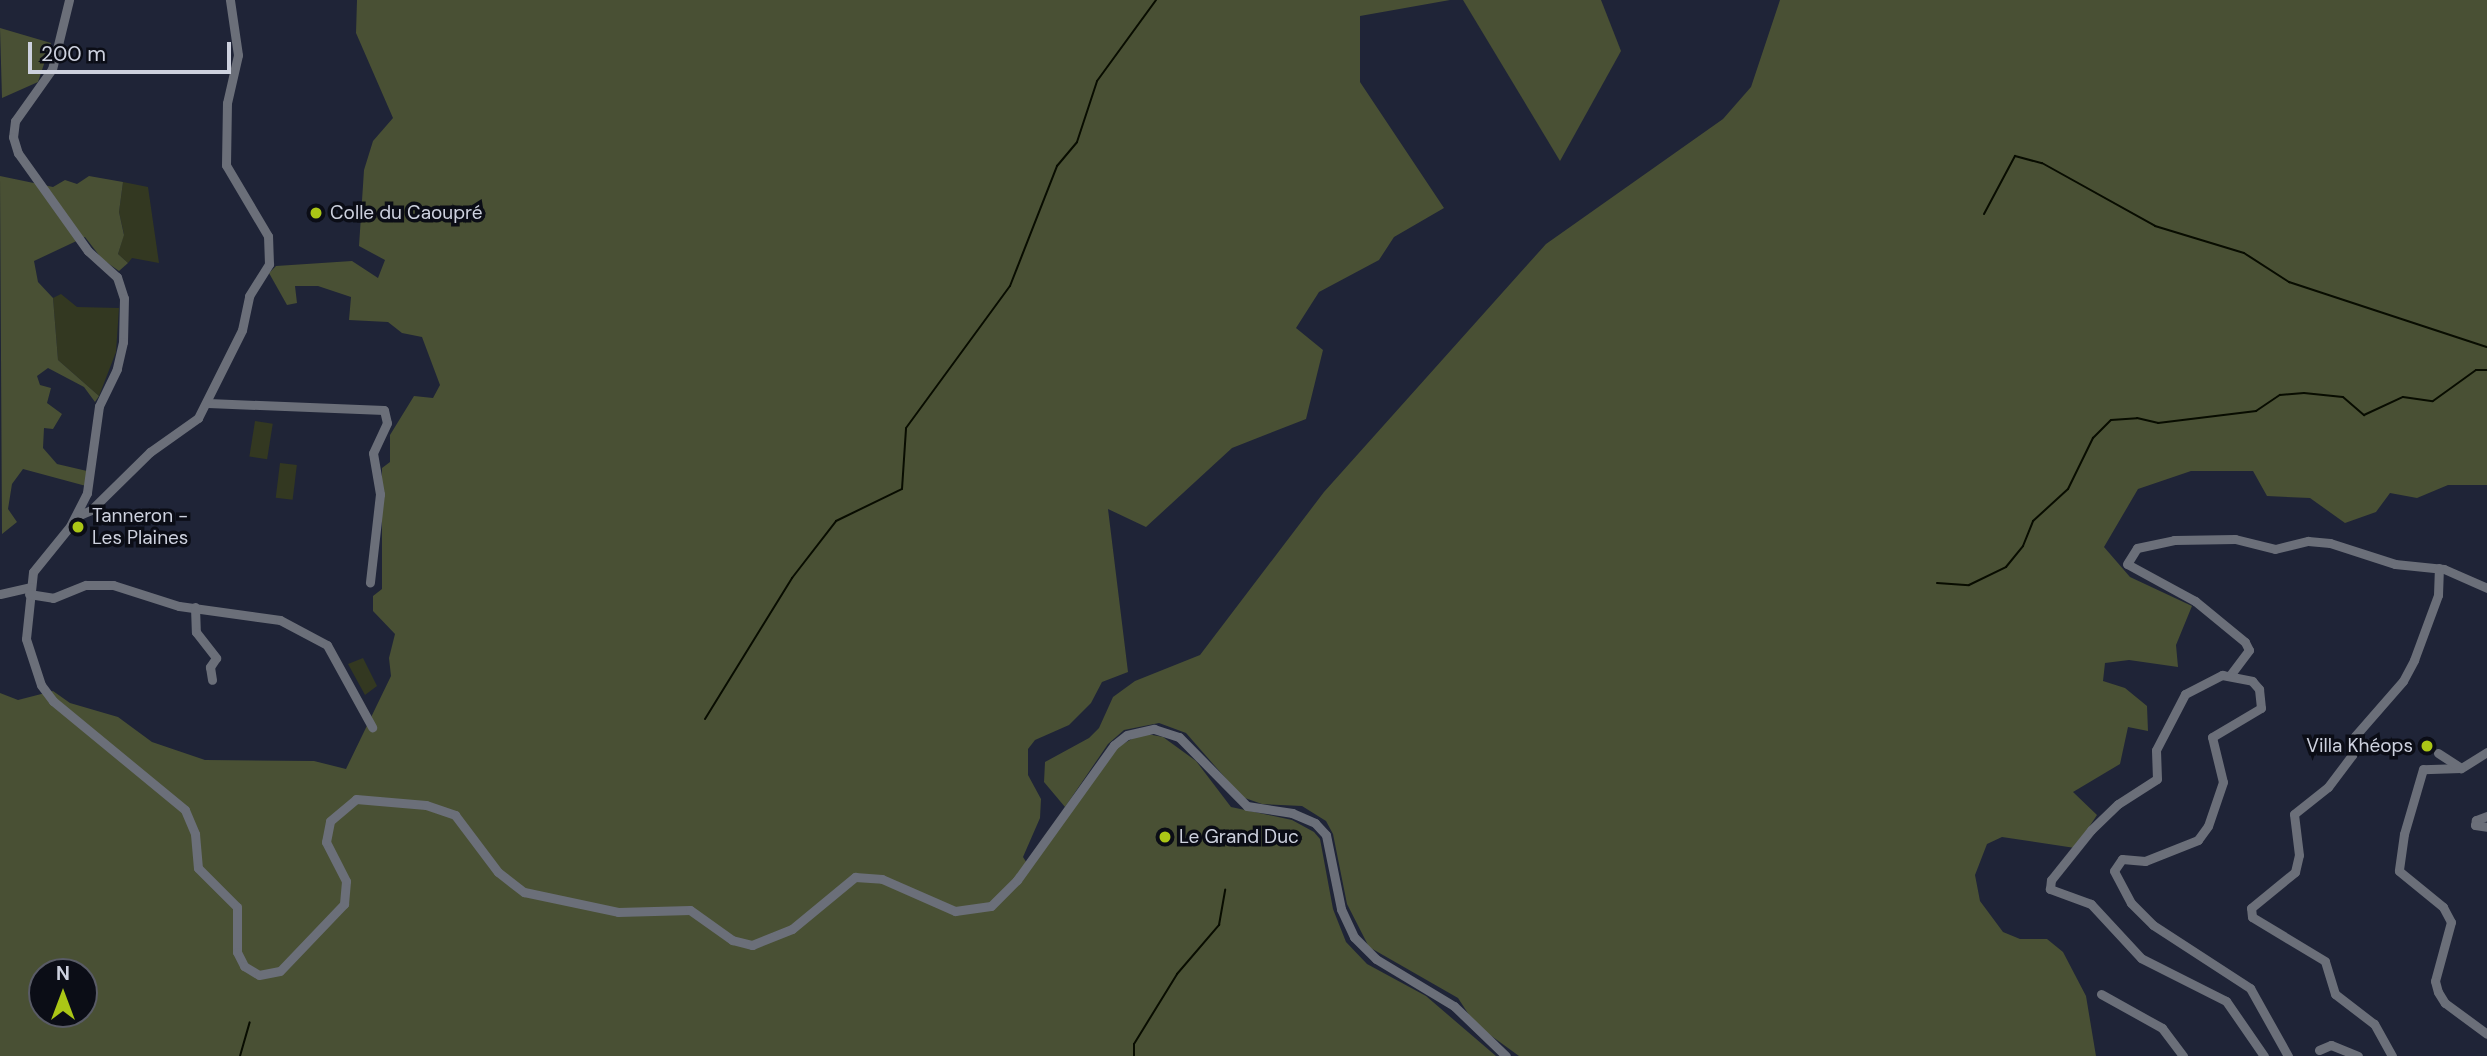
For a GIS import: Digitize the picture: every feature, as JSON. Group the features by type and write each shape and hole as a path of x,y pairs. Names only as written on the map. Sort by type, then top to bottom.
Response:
{"street":[{"path":"69,0 52,69 15,121 13,137 19,153 88,251 117,276 124,298 121,355 99,406 90,481 77,516 36,564 30,591 26,639 41,685 53,701 185,810 195,834 198,868 235,901 240,914 237,952 244,966 259,975 280,971 344,904 346,881 327,842 331,821 345,805 369,797 426,804 455,815 498,872 524,892 618,912 690,910 741,944 767,942 792,929 855,877 882,879 963,912 991,906 1017,880 1114,745 1143,729 1173,734 1247,806 1300,815 1321,829 1341,909 1354,937 1376,960 1454,1006 1506,1056"},
{"path":"77,516 91,510 150,452 198,418 242,330 249,296 271,255 268,236 226,166 227,103 238,55 230,0"},
{"path":"208,402 384,410 387,423 373,453 380,494 370,582"},
{"path":"2264,1056 2226,1001 2141,958 2091,904 2050,889 2051,880 2091,830 2118,804 2157,779 2156,750 2185,694 2231,674 2249,650 2245,642 2195,601 2127,564 2137,548 2174,540 2235,539 2275,549 2308,541 2330,543 2395,564 2439,568 2487,588"},
{"path":"2392,1056 2374,1024 2335,994 2325,961 2252,917 2251,908 2295,872 2299,855 2294,814 2328,787 2352,755 2354,736 2403,681 2414,660 2438,596 2439,568"},
{"path":"0,594 30,591 53,598 86,585 113,585 195,607 280,620 327,645 372,727"},
{"path":"195,607 196,632 216,658 210,667 212,680"},
{"path":"2231,674 2252,681 2259,689 2261,708 2212,737 2223,782 2208,826 2198,840 2145,861 2122,859 2113,871 2131,903 2153,925 2250,988 2288,1056"},
{"path":"2487,752 2461,768 2430,766 2418,776 2399,871 2443,907 2451,922 2435,981 2438,992 2445,1003 2487,1034"},
{"path":"2438,753 2461,768"},
{"path":"2487,816 2476,820 2475,825 2487,827"},
{"path":"2101,994 2162,1028 2183,1056"},
{"path":"2319,1050 2330,1045 2358,1056"}],"green space":[{"path":"357,0 1450,0 1360,16 1360,82 1444,208 1394,237 1379,260 1319,292 1296,328 1323,350 1306,419 1232,448 1146,527 1108,509 1128,672 1102,682 1091,703 1069,725 1035,740 1028,749 1028,775 1041,799 1040,818 1023,857 1030,868 1111,751 1142,733 1163,737 1196,761 1231,807 1292,820 1314,832 1320,839 1333,909 1346,942 1367,964 1426,996 1496,1056 0,1056 0,693 18,700 53,691 70,703 118,717 152,742 205,760 314,761 346,769 391,676 389,658 395,634 373,611 373,596 382,589 382,468 390,462 390,435 414,396 433,398 440,385 422,337 402,333 388,322 349,320 351,297 318,286 295,286 297,303 287,305 269,273 276,266 352,261 378,278 385,260 359,246 364,170 373,141 393,118 356,33"},
{"path":"1463,0 1601,0 1621,51 1560,161"},
{"path":"1780,0 2487,0 2487,485 2448,485 2417,498 2390,493 2376,512 2345,523 2310,498 2267,496 2253,471 2191,471 2138,489 2104,547 2130,577 2192,606 2176,645 2178,667 2129,660 2105,663 2103,681 2125,688 2147,706 2148,731 2128,727 2120,764 2073,792 2097,815 2075,848 2002,837 1987,844 1975,875 1980,901 2003,932 2020,939 2047,939 2063,952 2086,996 2096,1056 1519,1056 1475,1024 1458,998 1369,947 1347,904 1333,834 1326,821 1302,806 1262,804 1242,797 1186,733 1159,723 1124,730 1108,744 1065,807 1044,782 1045,762 1089,738 1099,728 1113,697 1135,681 1200,655 1324,492 1546,244 1723,119 1751,87"},
{"path":"0,28 51,43 38,82 2,98"},
{"path":"0,176 53,187 65,180 77,184 89,176 123,182 119,212 124,235 118,254 128,263 119,271 102,259 85,237 34,261 38,282 53,298 58,360 99,396 95,402 84,387 48,368 37,376 40,385 51,388 47,403 62,414 53,429 44,428 43,448 57,464 87,471 86,486 23,469 12,484 8,509 17,522 2,534"},
{"path":"123,182 148,187 159,263 132,258 128,263 118,254 124,234 119,212"},
{"path":"61,294 77,307 119,308 116,352 99,396 58,360 53,298"},
{"path":"255,421 273,424 267,459 249,457"},
{"path":"280,463 297,465 293,500 276,498"},
{"path":"363,658 377,686 365,695 348,664"}],"waterway":[{"path":"705,719 792,578 836,521 902,489 906,428 1010,286 1057,166 1077,142 1097,81 1156,0"},
{"path":"1984,214 2015,156 2042,163 2155,226 2244,253 2289,282 2487,347"},
{"path":"1937,583 1969,585 2006,567 2023,546 2033,521 2068,489 2093,438 2111,420 2137,418 2158,423 2256,411 2280,395 2304,393 2343,397 2364,415 2403,397 2433,401 2476,370 2487,370"},
{"path":"1134,1056 1134,1044 1177,974 1219,925 1225,890"},
{"path":"240,1056 250,1022"}],"place":[{"name":"Colle du Caoupré","path":"316,213"},
{"name":"Tanneron - Les Plaines","path":"78,527"},
{"name":"Villa Khéops","path":"2427,746"},
{"name":"Le Grand Duc","path":"1165,837"}]}
